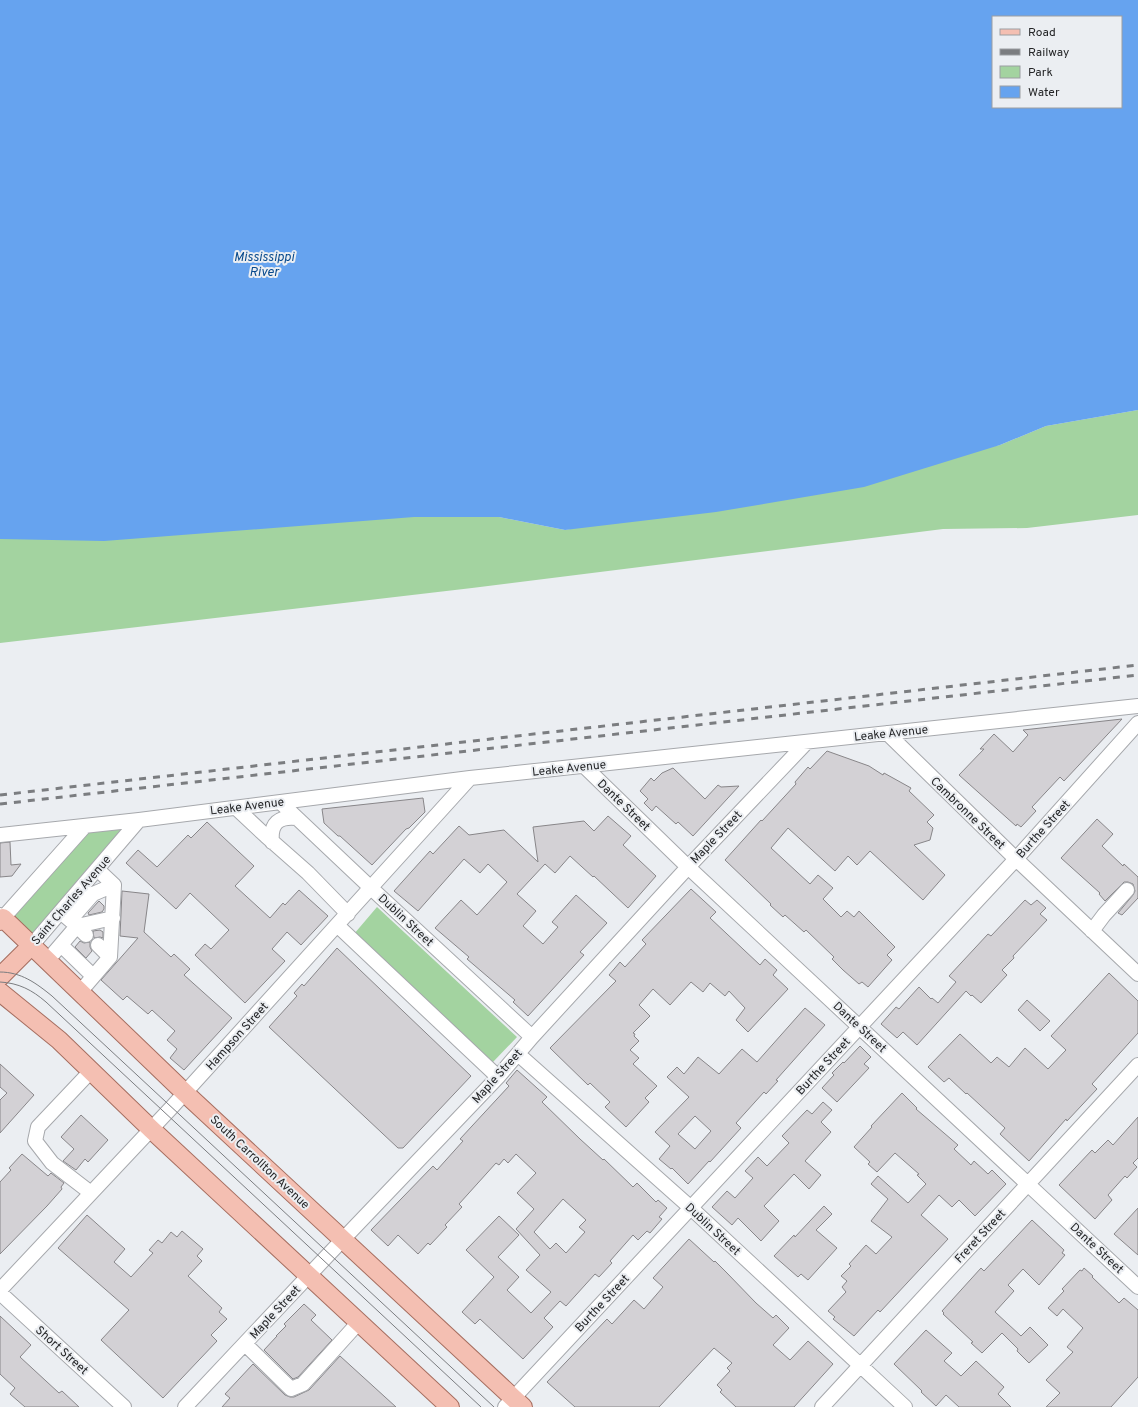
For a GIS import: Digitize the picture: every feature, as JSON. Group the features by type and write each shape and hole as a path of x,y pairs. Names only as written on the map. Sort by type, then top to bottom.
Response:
{"main road":[{"name":"South Carrollton Avenue","path":"1,918 343,1239 514,1404"},
{"name":"Saint Charles Avenue","path":"0,977 32,946"},
{"path":"0,992 59,1040 151,1129 450,1407"}],"street":[{"name":"Leake Avenue","path":"0,835 139,820 470,778 806,743 1138,706"},
{"name":"Burthe Street","path":"514,1404 691,1208 1016,859 1138,723"},
{"name":"Cambronne Street","path":"887,733 1016,859 1138,974"},
{"name":"Maple Street","path":"185,1407 498,1077 532,1036 688,867 806,743"},
{"name":"Dante Street","path":"584,766 688,867 1138,1286"},
{"name":"Hampson Street","path":"0,1290 338,926 470,778"},
{"name":"Dublin Street","path":"280,802 532,1036"},
{"path":"236,808 308,873 348,914"},
{"path":"272,842 271,834 274,826 279,820 287,817 297,818"},
{"name":"Saint Charles Avenue","path":"32,946 73,923 97,869 139,820"},
{"path":"1,918 85,826"},
{"path":"80,992 110,957 114,885 97,869"},
{"path":"47,961 61,945 73,923 93,894 114,885"},
{"path":"1092,931 1104,915 1127,890"},
{"path":"73,923 113,918"},
{"path":"338,926 498,1077"},
{"path":"61,945 93,976"},
{"path":"98,946 110,957"},
{"name":"Dublin Street","path":"520,1051 905,1407"},
{"name":"Freret Street","path":"822,1407 1138,1065"},
{"path":"91,1071 38,1127 35,1141 52,1163 91,1193"},
{"name":"Short Street","path":"0,1293 124,1407"},
{"path":"245,1344 291,1389 303,1384 359,1322"}],"green space":[{"path":"1138,410 1138,515 1027,528 943,529 472,588 0,643 0,528 417,508 499,517 565,530 1000,445 1046,426"},
{"path":"120,830 121,833 33,937 10,916 82,833"},
{"path":"377,907 517,1037 493,1062 354,934"}],"water":[{"name":"Mississippi River","path":"0,0 1138,0 1138,410 1046,426 1000,445 864,487 716,512 565,530 499,517 414,517 104,541 0,539"}],"building":[{"path":"1122,719 1064,781 1060,777 1032,807 1036,811 1021,827 1017,824 1016,826 959,775 984,749 980,749 994,734 1013,752 1028,735 1023,730"},
{"path":"827,751 869,766 883,775 884,773 911,788 909,791 934,815 927,822 933,828 930,840 914,845 945,875 923,900 870,851 857,865 848,856 835,871 788,828 771,848 810,884 818,875 833,888 823,899 841,917 847,911 854,917 859,911 895,947 887,955 892,960 868,987 862,982 859,984 843,970 832,959 834,957 806,930 804,932 785,915 783,917 725,860 796,784 795,782 808,767 810,769"},
{"path":"673,768 705,799 718,785 721,787 739,786 693,836 678,822 676,824 656,806 652,811 644,803 648,799 640,791 651,778 654,781 662,773"},
{"path":"423,798 425,812 409,828 406,829 372,865 324,823 322,809"},
{"path":"608,816 631,836 623,845 656,876 628,908 570,856 555,873 545,864 517,894 536,911 523,926 543,944 558,927 552,922 576,895 607,923 580,952 584,955 528,1016 513,1002 515,1000 467,959 469,957 435,928 461,900 477,915 507,882 488,864 480,873 464,859 418,911 394,891 430,851 433,854 459,826 469,835 504,830 538,862 533,827 584,821 594,831"},
{"path":"1097,819 1113,834 1102,846 1123,866 1124,864 1138,877 1138,898 1122,915 1118,913 1133,895 1135,891 1133,884 1124,882 1105,901 1099,894 1100,893 1061,858"},
{"path":"207,822 254,866 235,886 270,918 283,903 285,905 299,890 328,916 301,945 287,932 272,949 285,961 245,1003 195,955 205,944 211,949 229,930 190,893 176,909 126,863 138,850 157,867 188,835 191,838"},
{"path":"10,842 11,865 21,864 12,876 0,877 0,843"},
{"path":"691,889 716,912 710,918 760,965 765,959 777,970 773,975 788,989 748,1032 736,1020 745,1008 729,991 725,996 710,983 703,992 691,982 670,1005 653,989 639,1005 650,1016 633,1033 639,1041 630,1050 639,1058 633,1064 657,1086 645,1098 649,1102 626,1127 605,1107 610,1102 590,1083 588,1085 550,1048 616,981 609,975 620,962 625,967 646,944 642,940"},
{"path":"122,891 149,894 144,932 171,957 174,954 190,969 184,975 232,1018 184,1070 170,1058 177,1049 167,1040 175,1031 152,1010 148,1014 127,996 123,1000 101,980 138,938 120,936"},
{"path":"1025,900 1031,905 1037,900 1046,908 1040,914 1047,920 1013,956 1014,958 1002,970 1007,975 981,1003 966,991 917,1045 903,1032 897,1038 881,1024 896,1007 899,1009 919,987 931,999 932,998 938,1003 956,982 949,976 988,934 991,936"},
{"path":"99,901 104,906 102,912 89,915 88,913"},
{"path":"100,930 103,932 103,938 94,938 93,931"},
{"path":"80,941 84,943 90,942 92,951 86,958 75,947"},
{"path":"337,948 471,1076 403,1148 398,1148 269,1027 297,996 294,993 302,984 304,986"},
{"path":"1109,973 1138,1001 1138,1033 1092,1084 1097,1089 1067,1121 1066,1119 1029,1161 1000,1134 1005,1128 949,1078 944,1082 928,1067 960,1034 991,1063 997,1057 1009,1067 1025,1048 1048,1069 1066,1050 1051,1036"},
{"path":"1027,1000 1050,1021 1040,1031 1018,1010"},
{"path":"805,1008 825,1025 776,1080 778,1081 766,1094 764,1092 736,1123 741,1128 688,1184 672,1168 671,1169 659,1159 670,1146 655,1132 689,1097 667,1077 677,1067 684,1074 698,1057 719,1074 742,1049 757,1062","holes":["695,1116 711,1131 695,1149 678,1134"]},
{"path":"860,1046 871,1057 864,1064 869,1068 837,1102 822,1088 834,1075 832,1073"},
{"path":"0,1064 34,1095 0,1133 0,1100 7,1093 0,1087"},
{"path":"517,1070 547,1097 542,1102 580,1139 603,1160 604,1159 633,1187 637,1183 656,1202 658,1200 667,1208 659,1217 662,1219 650,1233 647,1231 638,1240 633,1235 610,1261 612,1263 599,1277 595,1274 566,1306 560,1301 544,1318 553,1327 523,1359 480,1319 475,1324 462,1312 494,1277 466,1250 499,1216 519,1235 498,1257 519,1277 507,1290 531,1313 551,1292 526,1270 540,1255 516,1229 534,1209 517,1193 536,1173 516,1154 508,1163 504,1159 499,1165 496,1163 459,1204 462,1207 445,1225 447,1227 430,1245 428,1243 418,1254 398,1235 388,1246 371,1230 433,1166 437,1170 463,1141 460,1139 509,1086 506,1083","holes":["563,1199 586,1220 579,1227 585,1232 566,1253 556,1243 550,1249 534,1232"]},
{"path":"902,1093 917,1108 916,1109 958,1145 954,1149 971,1165 974,1161 988,1174 992,1170 1006,1184 975,1216 959,1200 952,1207 939,1195 921,1215 948,1239 880,1312 878,1310 854,1336 833,1319 835,1317 828,1311 846,1292 842,1287 847,1281 841,1276 851,1266 849,1264 866,1245 876,1254 892,1237 871,1221 888,1199 871,1184 878,1176 908,1203 926,1184 917,1175 919,1174 895,1153 877,1172 868,1164 870,1162 854,1147 872,1127 871,1126"},
{"path":"823,1102 832,1110 821,1122 831,1132 805,1161 821,1175 809,1189 794,1174 764,1206 779,1221 761,1241 738,1218 732,1225 712,1207 727,1191 735,1198 753,1178 745,1171 758,1157 767,1166 789,1143 782,1136 807,1110 812,1114"},
{"path":"81,1115 108,1140 88,1162 85,1159 76,1170 63,1161 74,1149 61,1137"},
{"path":"1138,1117 1138,1158 1133,1163 1137,1167 1127,1178 1125,1176 1108,1195 1112,1200 1095,1219 1059,1185 1092,1150 1095,1153 1108,1140 1113,1145"},
{"path":"22,1154 48,1176 51,1173 64,1183 61,1187 62,1189 47,1206 0,1254 0,1182 11,1170 9,1168"},
{"path":"824,1206 832,1214 816,1230 837,1248 808,1280 801,1274 798,1277 774,1256 794,1235 795,1237"},
{"path":"1138,1208 1138,1255 1114,1234"},
{"path":"87,1215 125,1249 114,1262 131,1277 153,1253 149,1250 158,1240 162,1243 171,1232 177,1237 182,1231 203,1249 197,1256 202,1261 188,1276 222,1308 219,1312 227,1319 211,1335 217,1341 163,1398 101,1340 129,1310 58,1248"},
{"path":"1032,1220 1064,1250 1062,1253 1065,1255 1039,1285 1023,1269 1008,1285 1014,1291 995,1312 1021,1336 1030,1327 1048,1345 1029,1363 1002,1333 982,1353 971,1343 973,1342 943,1314 944,1313 942,1311 981,1268 984,1271"},
{"path":"689,1239 714,1262 715,1261 756,1303 773,1318 776,1315 789,1328 773,1345 790,1360 808,1341 833,1364 794,1407 736,1407 720,1392 722,1390 717,1385 730,1371 727,1368 732,1363 714,1348 659,1407 575,1407 547,1382 607,1319 612,1324 634,1300 644,1309 663,1287 653,1278"},
{"path":"1084,1268 1119,1303 1124,1298 1138,1310 1138,1377 1111,1407 1046,1407 1060,1393 1046,1380 1073,1352 1067,1347 1083,1328 1063,1309 1057,1316 1048,1308 1064,1291 1062,1289 1080,1270 1082,1271"},
{"path":"304,1304 316,1315 311,1320 332,1340 298,1377 293,1379 264,1350 286,1326 284,1324"},
{"path":"0,1316 31,1345 20,1357 59,1393 62,1391 79,1407 25,1407 10,1394 15,1388 0,1374"},
{"path":"926,1330 952,1353 944,1361 961,1376 976,1361 1004,1387 998,1394 1011,1407 959,1407 946,1395 936,1406 894,1364"},
{"path":"340,1356 396,1407 222,1407 230,1398 225,1394 253,1364 285,1395 294,1397 309,1390"}],"tram line":[{"path":"0,972 8,972 28,979 52,996 494,1407"},
{"path":"0,982 25,988 46,1002 481,1407"}],"railway":[{"path":"0,795 1138,665"},
{"path":"0,804 1138,675"}]}
